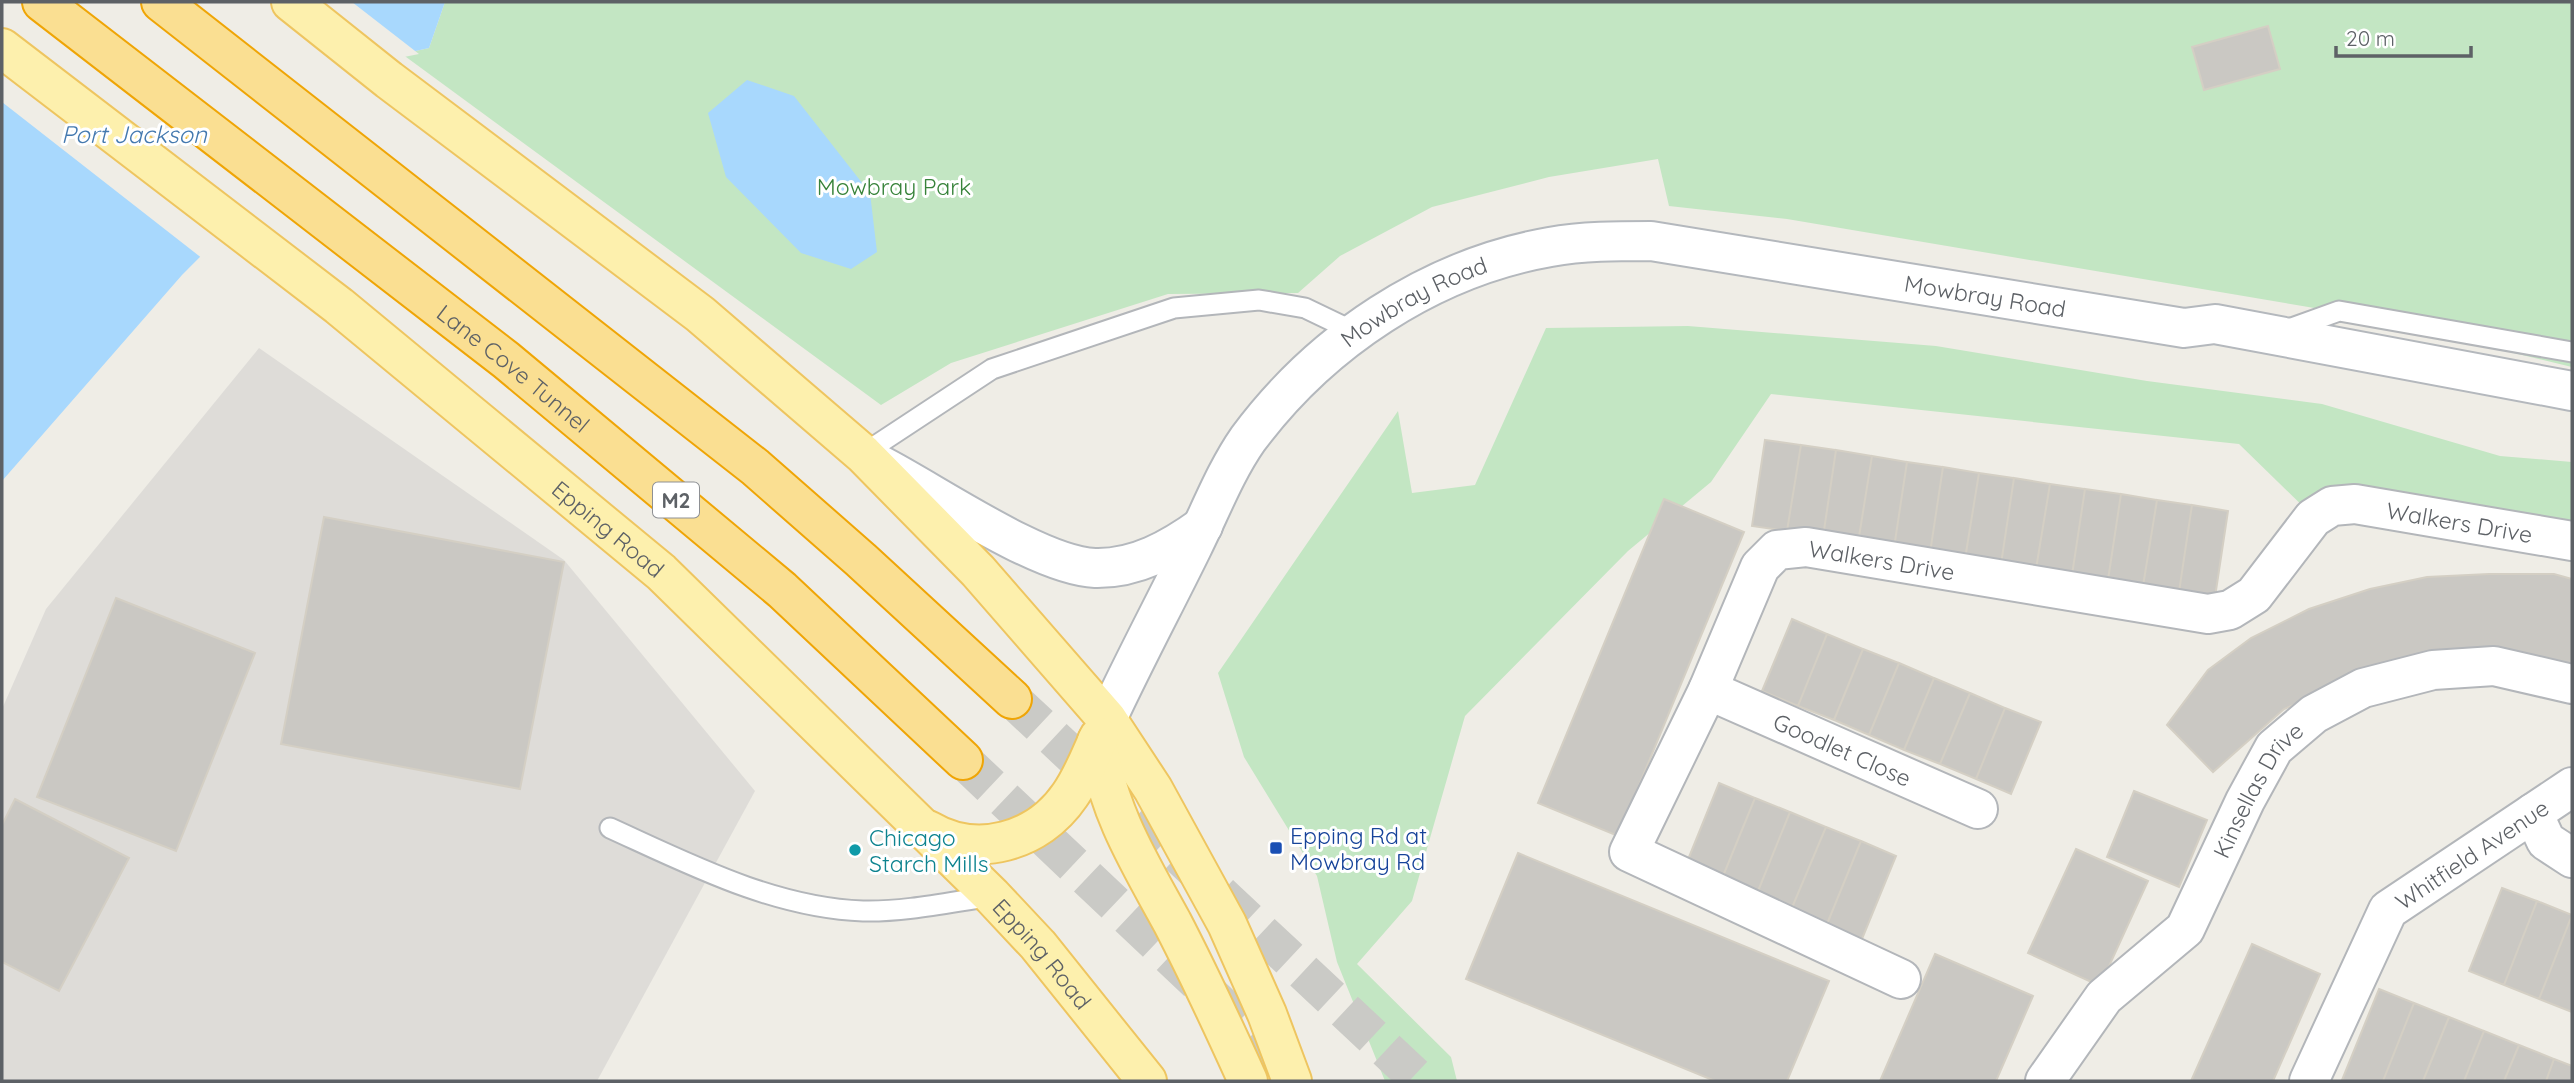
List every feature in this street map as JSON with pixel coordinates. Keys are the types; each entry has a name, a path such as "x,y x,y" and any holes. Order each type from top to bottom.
{"highway":[{"name":"Lane Cove Tunnel","path":"42,2 506,360 762,573 963,760"},
{"path":"161,2 755,467 1012,699"}],"main road":[{"path":"291,2 513,174 700,314 866,457 978,571 1102,730 1153,789 1227,925 1267,1014 1292,1081"},
{"name":"Epping Road","path":"2,48 339,306 661,572 992,896 1038,945 1147,1081"},
{"path":"1102,730 1107,792 1120,826 1201,980 1248,1081"},
{"name":"Mowbray Road","path":"920,826 938,836 967,845 999,844 1025,835 1049,819 1069,797 1102,730"}],"street":[{"name":"Mowbray Road","path":"1102,730 1248,440 1282,400 1355,331 1404,299 1500,259 1550,247 1603,241 1664,243 2184,328 2214,324 2572,391"},
{"name":"Mowbray Road","path":"2184,328 2213,344 2572,417"},
{"path":"866,457 1018,541 1059,560 1084,566 1121,566 1143,560 1177,545 1203,526"},
{"name":"Walkers Drive","path":"1901,979 1629,852 1708,690 1760,567 1777,550 1806,547 2208,614 2230,610 2254,594 2313,518 2332,506 2355,504 2572,541"},
{"name":"Kinsellas Drive","path":"2045,1081 2104,997 2185,929 2245,801 2274,748 2314,714 2363,688 2433,670 2494,666 2572,684"},
{"name":"Goodlet Close","path":"1708,690 1978,808"},
{"name":"Whitfield Avenue","path":"2309,1081 2388,910 2572,787"},
{"path":"2533,813 2546,841 2572,858"}],"lane":[{"path":"866,457 992,369 1174,309 1259,300 1305,309 1355,331"},
{"path":"2275,334 2339,311 2572,352"},
{"path":"610,828 756,890 833,909 899,910 992,896"}],"shaded area":[{"path":"259,348 564,560 755,791 597,1081 2,1081 2,709 46,609"}],"green space":[{"name":"Mowbray Park","path":"445,2 2572,2 2572,367 2350,314 1787,219 1669,206 1658,159 1549,177 1432,207 1340,256 1298,293 1168,294 951,363 881,405 402,54 429,48"},
{"path":"1688,326 1936,346 2147,381 2322,404 2500,456 2572,462 2572,522 2312,515 2239,444 1771,394 1711,482 1628,551 1465,716 1412,901 1357,964 1451,1057 1457,1081 1385,1081 1337,962 1317,876 1244,757 1218,673 1398,411 1412,493 1475,485 1546,328"}],"water":[{"name":"Port Jackson","path":"63,2 445,2 429,48 402,54 182,275 2,481 2,72"},
{"path":"747,80 794,96 870,193 877,252 851,269 801,253 726,177 708,113"}],"pier":[{"name":"Port Jackson","path":"58,2 352,2 419,54 404,57 203,259 2,102 2,67"}],"building":[{"path":"2268,26 2280,69 2204,90 2192,47"},
{"path":"1765,440 1801,445 1787,531 1752,526"},
{"path":"1801,445 1836,450 1823,537 1787,531"},
{"path":"1836,450 1872,456 1858,543 1823,537"},
{"path":"1872,456 1907,462 1894,548 1858,543"},
{"path":"1907,462 1943,467 1930,553 1894,548"},
{"path":"1943,467 1979,473 1965,559 1930,553"},
{"path":"1979,473 2014,478 2001,564 1965,559"},
{"path":"2014,478 2050,484 2036,569 2001,564"},
{"path":"2050,484 2085,489 2072,575 2036,569"},
{"path":"2085,489 2121,494 2108,580 2072,575"},
{"path":"2121,494 2157,500 2143,586 2108,580"},
{"path":"1664,499 1744,532 1618,836 1538,803"},
{"path":"2157,500 2192,505 2179,592 2143,586"},
{"path":"2192,505 2228,511 2215,597 2179,592"},
{"path":"324,517 564,562 520,789 281,744"},
{"path":"2554,574 2572,579 2572,667 2383,668 2284,709 2213,772 2167,725 2208,670 2251,638 2309,609 2370,589 2427,577"},
{"path":"116,598 255,653 176,851 37,797"},
{"path":"1792,619 1827,634 1798,706 1762,691"},
{"path":"1827,634 1863,649 1834,720 1798,706"},
{"path":"1863,649 1899,663 1869,735 1834,720"},
{"path":"1899,663 1934,678 1904,750 1869,735"},
{"path":"1934,678 1970,693 1940,764 1904,750"},
{"path":"1970,693 2005,708 1976,779 1940,764"},
{"path":"2005,708 2041,722 2011,794 1976,779"},
{"path":"1719,783 1755,798 1721,881 1685,867"},
{"path":"2134,791 2207,820 2179,887 2107,857"},
{"path":"1755,798 1790,812 1756,896 1721,881"},
{"path":"15,799 129,858 59,991 2,962 2,825"},
{"path":"1790,812 1826,827 1791,910 1756,896"},
{"path":"1826,827 1861,841 1827,924 1791,910"},
{"path":"1861,841 1896,856 1862,939 1827,924"},
{"path":"2076,849 2148,881 2100,986 2028,953"},
{"path":"1518,853 1829,981 1787,1081 1715,1081 1466,979"},
{"path":"2502,888 2537,901 2504,985 2469,971"},
{"path":"2537,901 2572,915 2539,999 2504,985"},
{"path":"2572,915 2572,1012 2539,999"},
{"path":"2252,944 2320,974 2273,1081 2191,1081"},
{"path":"1935,954 2033,996 1996,1081 1880,1081"},
{"path":"2379,989 2414,1003 2383,1081 2342,1080"},
{"path":"2414,1003 2449,1017 2423,1081 2383,1081"},
{"path":"2449,1017 2484,1031 2464,1081 2423,1081"},
{"path":"2484,1031 2519,1045 2504,1081 2464,1081"},
{"path":"2519,1045 2554,1059 2546,1081 2504,1081"},
{"path":"2554,1059 2572,1066 2572,1081 2546,1081"}],"tunnel":[{"path":"1012,699 1420,1081"},
{"path":"963,760 1292,1072"}],"place":[{"name":"Epping Rd at Mowbray Rd","path":"1276,848"},
{"name":"Chicago Starch Mills","path":"855,850"}]}
